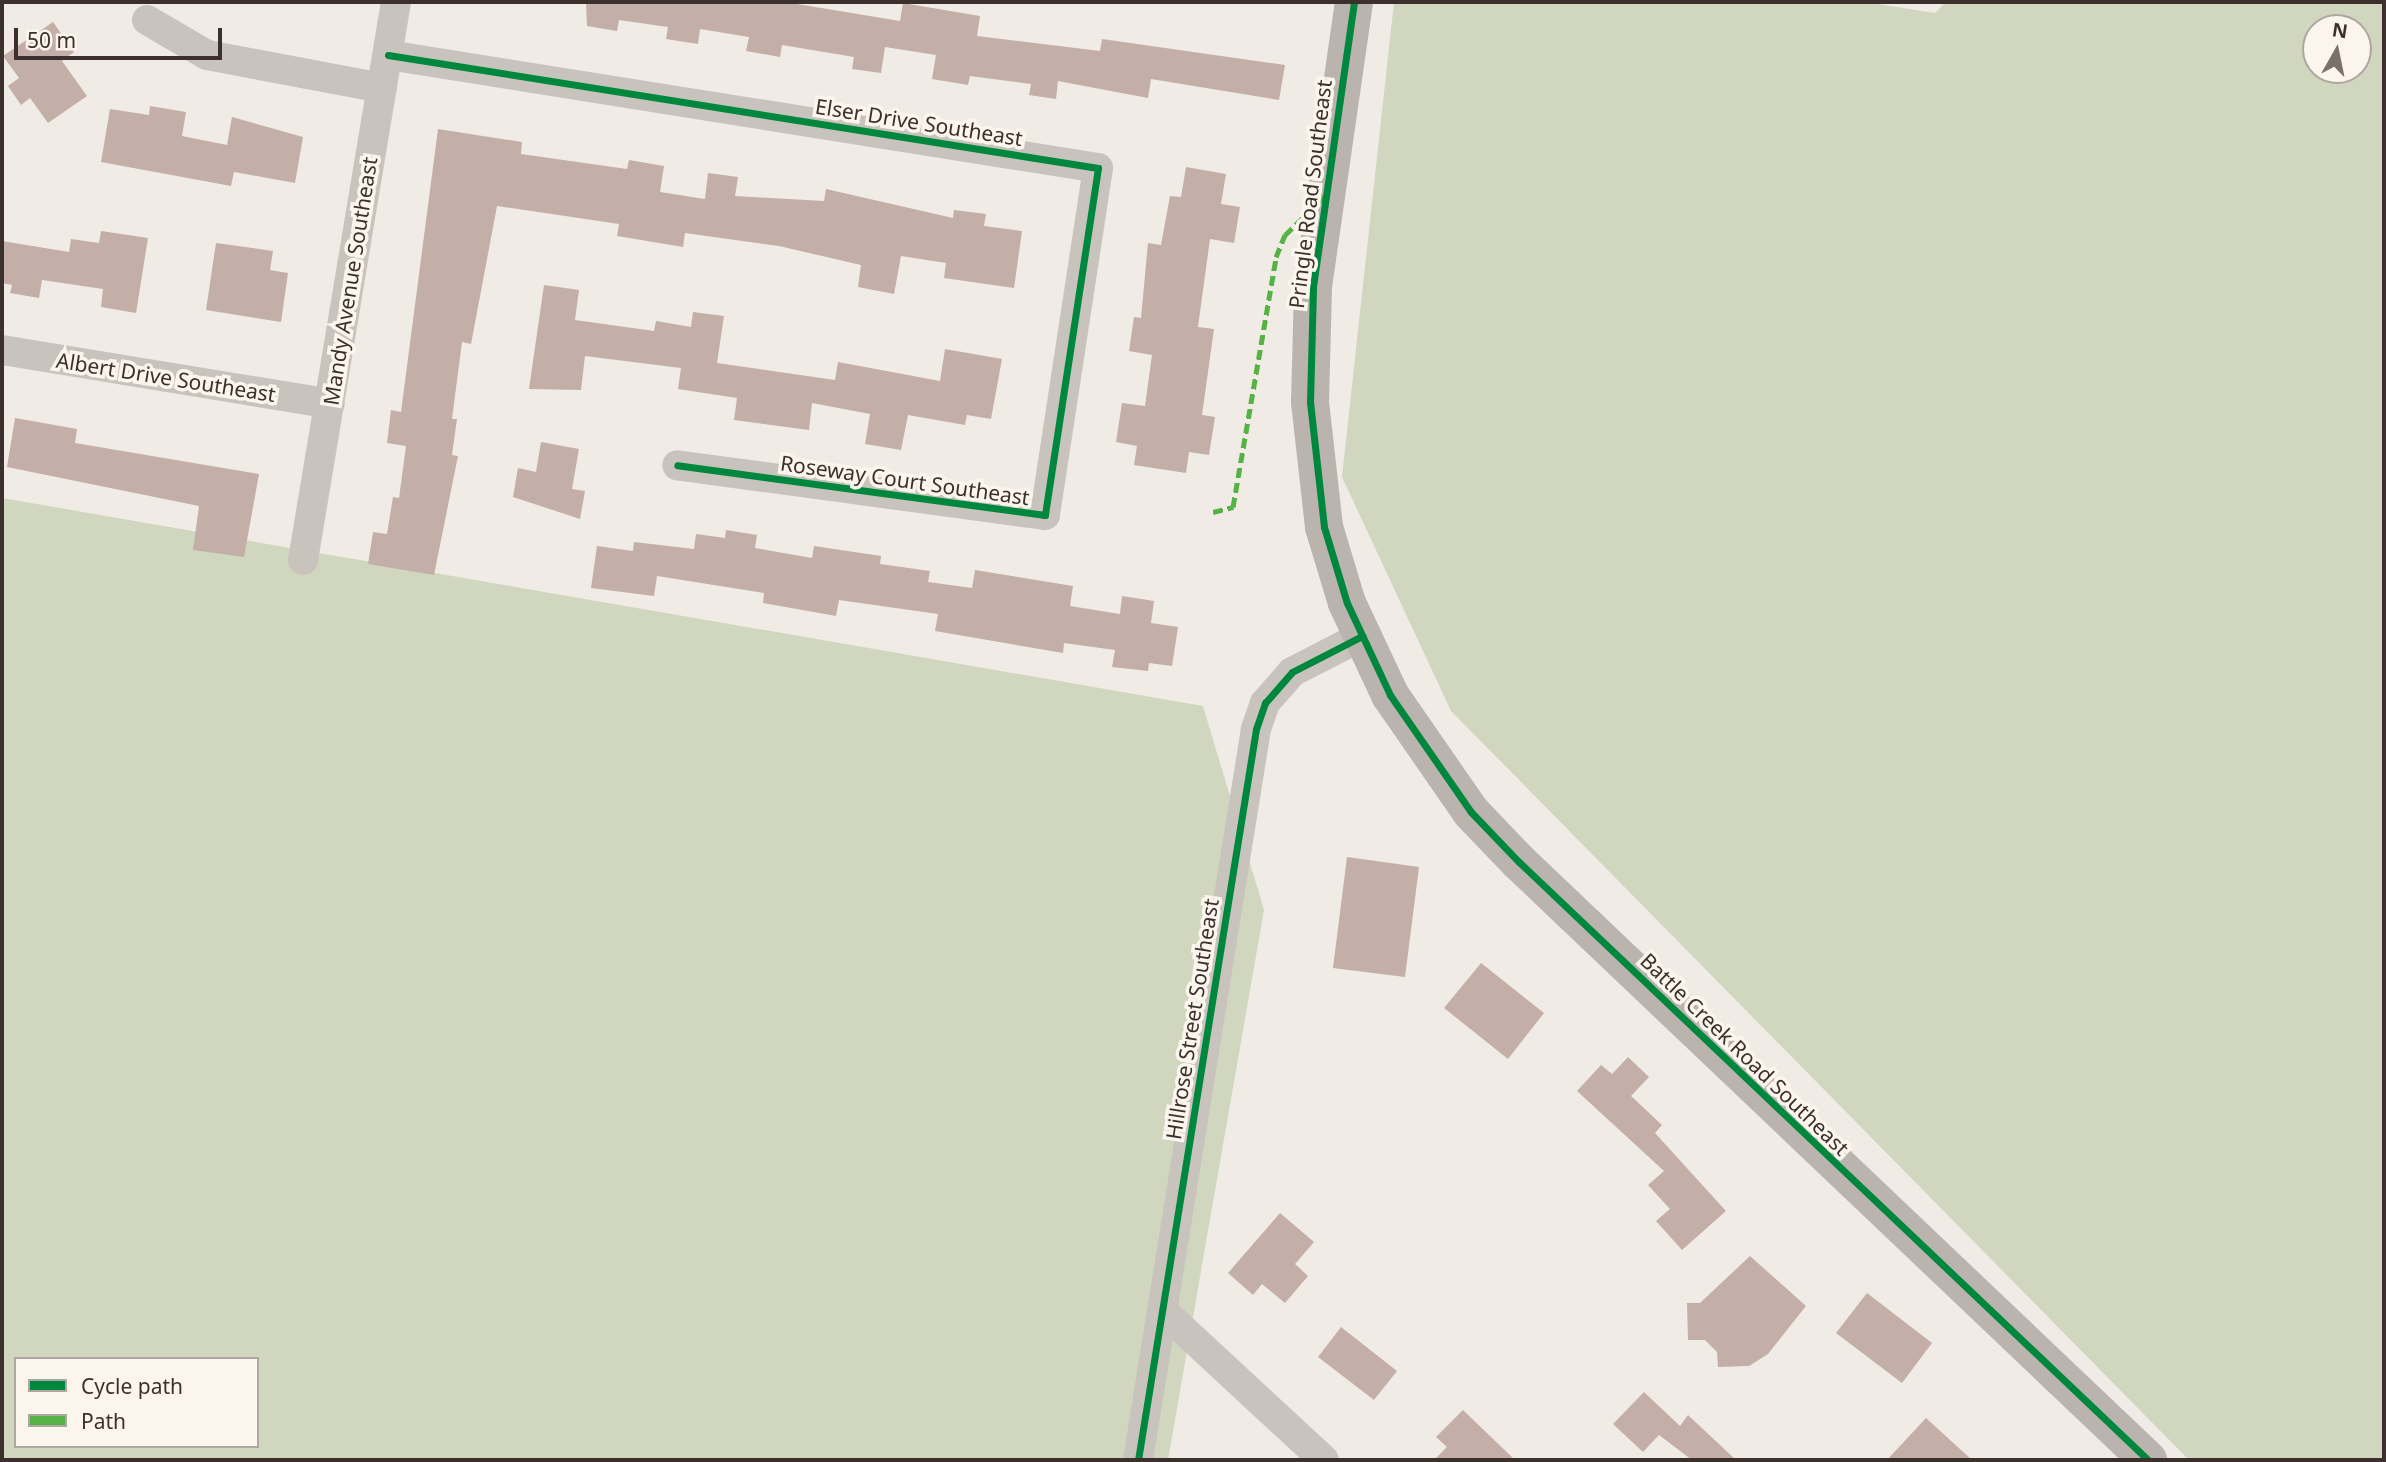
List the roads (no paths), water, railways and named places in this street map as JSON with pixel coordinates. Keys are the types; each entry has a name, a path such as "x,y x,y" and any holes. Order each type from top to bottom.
{"main road":[{"name":"Pringle Road Southeast","path":"1354,2 1308,358 1324,527 1362,636"},
{"name":"Battle Creek Road Southeast","path":"1362,636 1413,733 1471,812 2148,1460"}],"street":[{"name":"Mandy Avenue Southeast","path":"303,560 396,2"},
{"path":"147,20 207,55 382,88"},
{"name":"Elser Drive Southeast","path":"388,55 1098,168 1045,515"},
{"name":"Albert Drive Southeast","path":"2,350 330,404"},
{"name":"Roseway Court Southeast","path":"677,465 1045,515"},
{"name":"Hillrose Street Southeast","path":"1138,1460 1256,729 1265,703 1292,672 1362,636"},
{"path":"1163,1311 1324,1460"}]}
